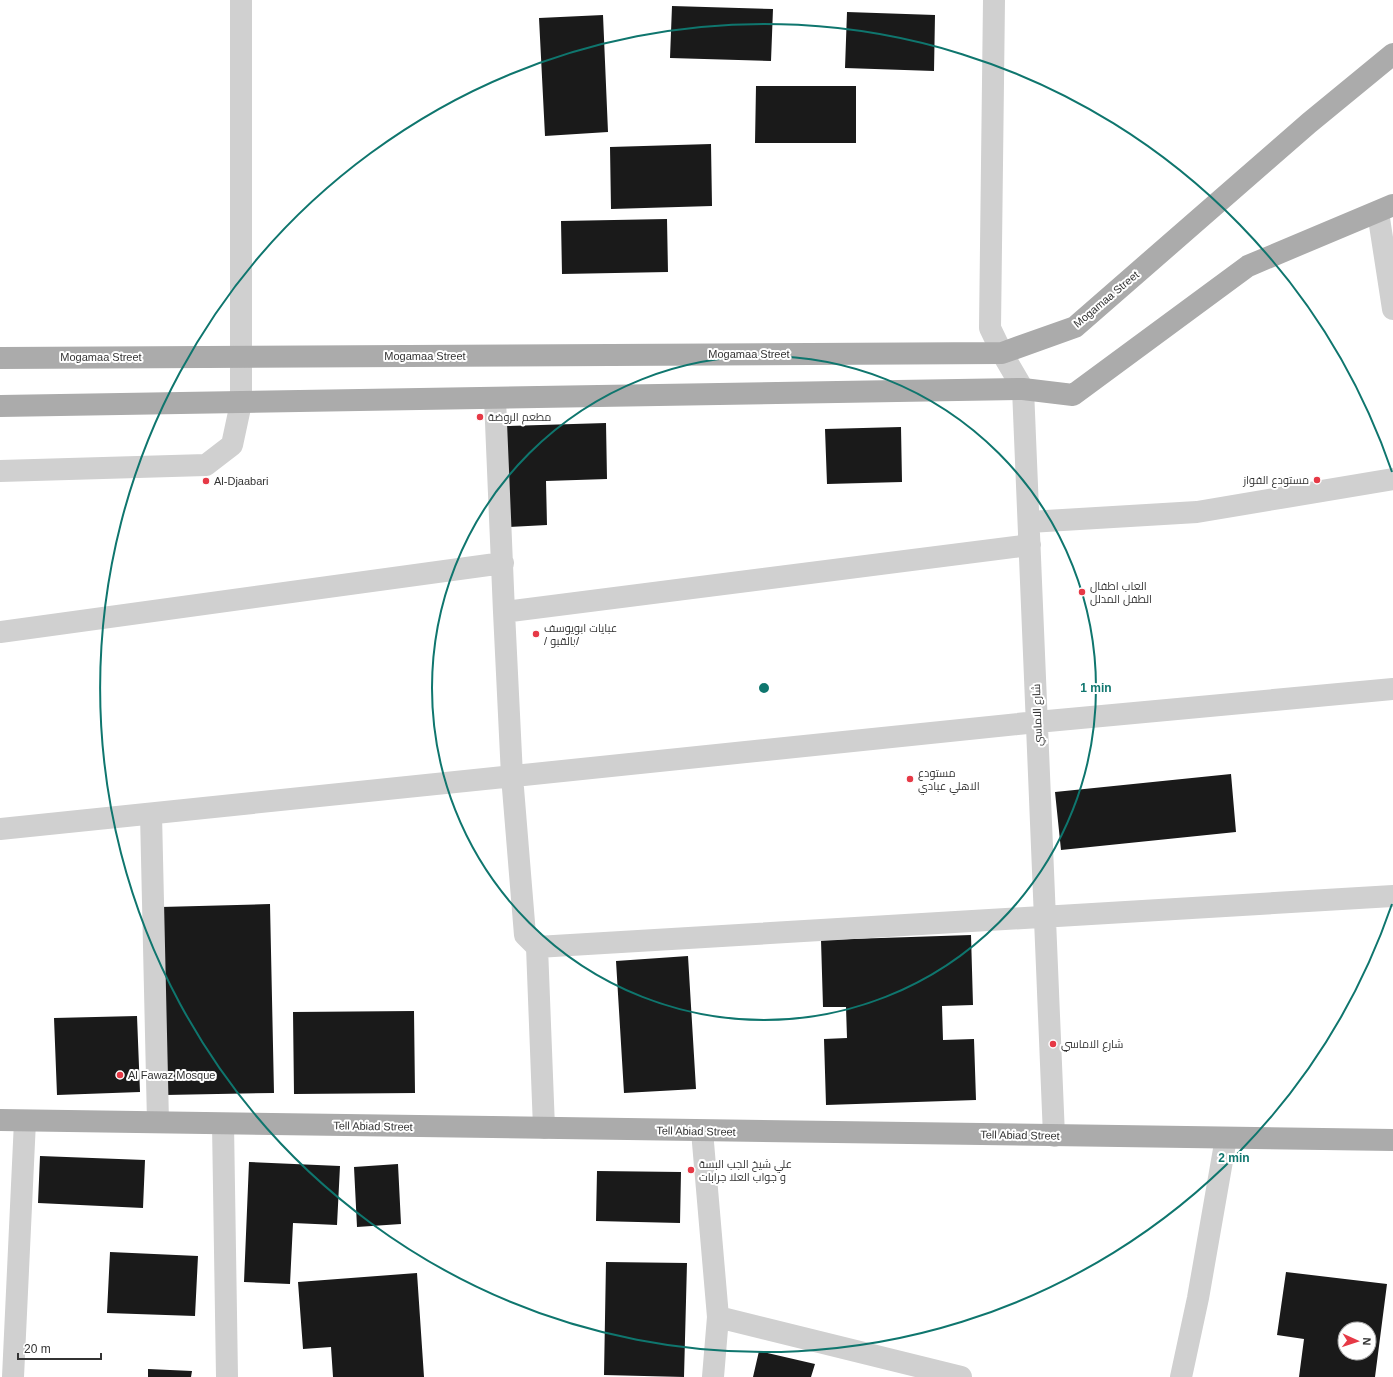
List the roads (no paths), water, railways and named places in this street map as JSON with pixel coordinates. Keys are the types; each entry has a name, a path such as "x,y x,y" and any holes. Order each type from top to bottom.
{"main road":[{"name":"Mogamaa Street","path":"0,358 1002,353 1076,327 1309,123 1393,54"},
{"path":"0,406 495,399 1023,389 1073,395 1248,266 1385,209"},
{"name":"Tell Abiad Street","path":"0,1120 1393,1140"}],"street":[{"path":"0,471 206,465 232,445 241,403 241,0"},
{"path":"994,0 990,328 1002,353 1023,389"},
{"path":"1385,209 1393,309"},
{"name":"شارع الاماسي","path":"1023,389 1054,1136"},
{"path":"495,399 512,776 525,935 537,947 544,1128"},
{"path":"1029,522 1197,512 1393,479"},
{"path":"504,612 1030,545"},
{"path":"0,632 503,564"},
{"path":"0,829 1037,722 1393,689"},
{"path":"151,814 158,1122"},
{"path":"537,947 1393,896"},
{"path":"13,1377 25,1121"},
{"path":"223,1124 227,1377"},
{"path":"702,1131 718,1317 713,1377"},
{"path":"1181,1377 1198,1298 1226,1138"},
{"path":"718,1317 961,1377"}],"place":[{"name":"مطعم الروضة","path":"480,417"},
{"name":"مستودع الفواز","path":"1317,480"},
{"name":"Al-Djaabari","path":"206,481"},
{"name":"العاب اطفال الطفل المدلل","path":"1082,592"},
{"name":"عبايات ابويوسف / بالقبو/","path":"536,634"},
{"name":"مستودع الاهلي عبادي","path":"910,779"},
{"name":"شارع الاماسي","path":"1053,1044"},
{"name":"Al Fawaz Mosque","path":"120,1075"},
{"name":"علي شيخ الجب البسة و جواب العلا جرابات","path":"691,1170"}]}
